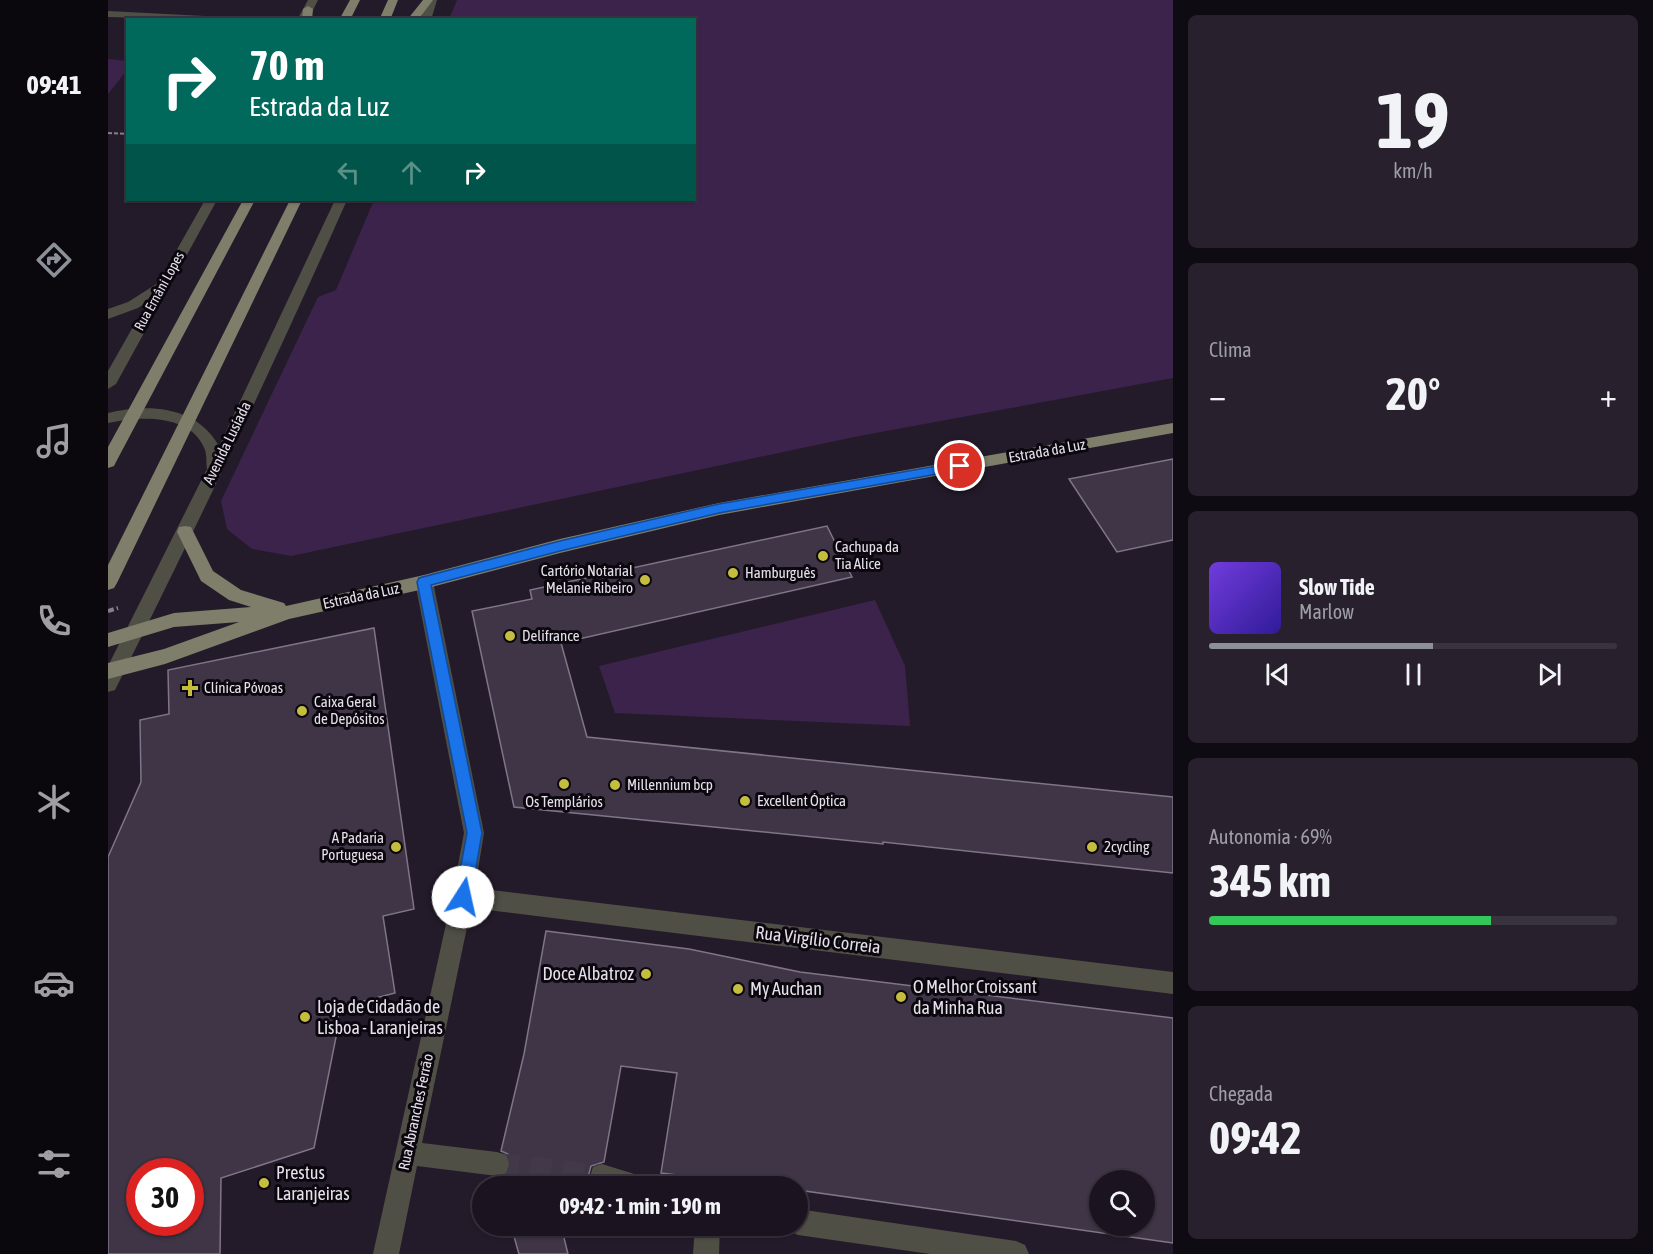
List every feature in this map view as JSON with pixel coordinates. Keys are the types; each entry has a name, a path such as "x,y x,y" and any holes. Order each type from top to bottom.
{"main road":[{"path":"345,18 355,0"},
{"path":"385,18 393,0"},
{"path":"414,18 430,0"},
{"path":"108,462 248,201"},
{"path":"108,583 296,201"},
{"name":"Estrada da Luz","path":"111,675 288,612 424,582 560,546 719,509 1173,428"},
{"path":"185,532 207,576 235,595 288,612"},
{"name":"Estrada da Luz","path":"108,640 174,620 288,612"}],"street":[{"path":"426,18 430,0"},
{"path":"108,14 185,18"},
{"name":"Rua Ernâni Lopes","path":"108,384 210,201"},
{"name":"Avenida Lusíada","path":"111,675 185,532 299,296 341,201"},
{"path":"108,314 133,305 163,284"},
{"path":"108,418 141,413 166,415 188,423 204,435 213,450 215,469"},
{"name":"Rua Abranches Ferrão","path":"386,1254 463,897 474,833 424,582"},
{"name":"Rua Virgílio Correia","path":"463,897 1173,983"},
{"path":"407,1153 498,1164"},
{"path":"808,1223 1016,1254"},
{"path":"706,1254 707,1236"}],"path":[{"path":"108,133 126,134"}],"shaded area":[{"path":"457,0 1173,0 1173,378 859,436 291,556 252,549 227,529 221,501 318,297 336,290 374,201 696,201 696,18 449,18"},
{"path":"108,59 126,61 126,71 108,94"},
{"path":"875,600 905,666 910,726 615,713 599,666"}],"building":[{"path":"1173,459 1173,540 1117,552 1069,479"},
{"path":"827,526 852,577 561,643 587,737 1173,797 1173,873 883,842 883,844 514,807 472,611 532,599 530,590"},
{"path":"374,628 414,909 383,916 395,993 337,1008 339,1022 314,1148 221,1178 220,1254 108,1254 108,857 141,782 140,720 169,714 168,670"},
{"path":"546,931 689,949 800,972 1173,1018 1173,1243 1123,1236 1155,1236 1155,1170 1089,1170 1089,1231 808,1191 808,1176 686,1176 661,1173 677,1073 621,1066 604,1162 591,1166 588,1176 503,1176 507,1175 511,1165 508,1154 501,1151 524,1054"},
{"path":"514,1236 564,1236 568,1254 519,1254"}],"tunnel":[{"path":"497,1164 602,1176"}],"place":[{"name":"Cachupa da Tia Alice","path":"823,556"},
{"name":"Hamburguês","path":"733,573"},
{"name":"Cartório Notarial Melanie Ribeiro","path":"645,580"},
{"name":"Delifrance","path":"510,636"},
{"name":"Clínica Póvoas","path":"190,688"},
{"name":"Caixa Geral de Depósitos","path":"302,711"},
{"name":"Os Templários","path":"564,784"},
{"name":"Millennium bcp","path":"615,785"},
{"name":"Excellent Óptica","path":"745,801"},
{"name":"A Padaria Portuguesa","path":"396,847"},
{"name":"2cycling","path":"1092,847"},
{"name":"Doce Albatroz","path":"646,974"},
{"name":"My Auchan","path":"738,989"},
{"name":"O Melhor Croissant da Minha Rua","path":"901,997"},
{"name":"Loja de Cidadão de Lisboa - Laranjeiras","path":"305,1017"},
{"name":"Prestus Laranjeiras","path":"264,1183"}],"route":[{"path":"463,897 474,833 424,582 560,546 719,509 960,466"}]}
